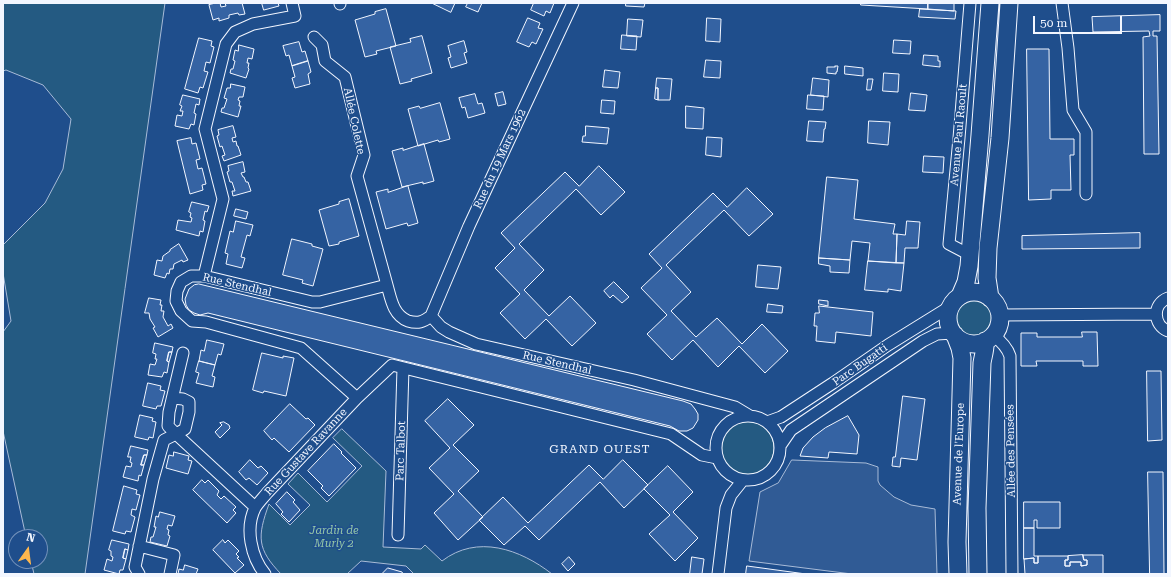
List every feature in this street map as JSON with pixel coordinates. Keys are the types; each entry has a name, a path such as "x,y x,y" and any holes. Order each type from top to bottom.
{"main road":[{"path":"955,301 972,292 979,292 990,298 997,306 1000,315 999,324 989,338 972,343 960,340 954,334 949,322 949,311 966,282 970,255 990,3"},
{"path":"990,298 987,278 988,248 1000,138 1009,3"},
{"name":"Avenue de l'Europe","path":"954,334 960,348 962,358 956,542 958,574"},
{"name":"Avenue de l'Europe","path":"978,574 977,500 982,363 989,338"},
{"path":"956,542 963,549 966,555 968,574"}],"street":[{"path":"204,276 222,199 205,130 226,44 235,32 253,24 295,16 292,3"},
{"name":"Rue du 19 Mars 1962","path":"431,316 469,226 573,3"},
{"name":"Avenue Paul Raoult","path":"970,3 949,244 970,255"},
{"path":"1062,3 1068,48 1073,110 1086,132 1086,194"},
{"name":"Allée Colette","path":"314,37 322,45 326,61 345,77 364,155 357,176 387,285"},
{"name":"Rue Stendhal","path":"357,398 301,348 206,322 192,321 181,311 176,301 176,291 181,282 191,276 204,276 312,302 320,302 387,285"},
{"path":"387,285 394,308 397,314 402,318 417,323 424,322 431,316"},
{"path":"1168,298 1160,304 1156,314 1160,325 1168,331"},
{"name":"Parc Bugatti","path":"767,422 780,417 833,383 955,301"},
{"path":"1000,315 1156,314"},
{"name":"Rue Stendhal","path":"431,316 441,327 449,332 476,344 634,380 735,407 750,416"},
{"name":"Parc Bugatti","path":"780,446 791,430 909,350 935,335 954,334"},
{"name":"Allée des Pensées","path":"989,338 1000,340 1009,352 1010,356 1012,574"},
{"path":"183,353 169,412 168,426 255,507 252,516 250,539 256,560 265,574"},
{"path":"357,398 392,365 671,434 702,455 717,458"},
{"name":"Parc Talbot","path":"398,535 403,368"},
{"path":"139,574 135,566 153,479 164,440 185,429 190,412 188,402 183,399 173,398"},
{"name":"Rue Gustave Ravanne","path":"255,507 357,398"},
{"path":"750,416 767,422 776,433 780,446 779,457 774,467 767,474 757,479 744,480 727,473 717,458 716,448 722,428 730,421 740,417 750,416"},
{"path":"718,574 726,508 731,495 744,480"},
{"path":"139,546 174,555 170,574"}],"green space":[{"path":"3,3 165,3 85,574 34,574 33,569 48,569 48,529 24,529 3,431 3,332 11,321 3,273 3,245 45,203 63,169 71,119 43,85 6,70 3,71"},
{"path":"977,300 987,305 991,311 991,325 987,331 981,335 971,336 961,331 957,325 956,315 961,305 967,301"},
{"path":"747,421 757,423 766,429 772,438 774,448 772,458 766,467 757,473 747,475 737,473 728,467 722,458 720,448 722,438 728,429 737,423"},
{"name":"Jardin de Murly 2","path":"342,429 386,471 383,547 421,549 425,545 442,561 455,553 469,548 498,548 526,558 540,565 552,574 414,574 406,566 361,561 347,574 281,574 263,550 261,534 262,525 269,504 290,525 310,505 288,484 298,473 327,502 362,466 333,438"}],"shaded area":[{"path":"792,460 866,463 878,467 878,481 880,485 894,497 911,505 935,509 937,574 852,574 749,561 760,492 778,483"}],"building":[{"path":"220,3 221,7 226,6 225,3 242,3 245,14 239,15 238,13 229,15 229,18 219,21 219,18 213,20 209,5"},
{"path":"262,3 278,3 279,6 264,10"},
{"path":"432,3 455,3 451,12"},
{"path":"468,3 482,3 478,12 466,7"},
{"path":"534,3 554,3 550,13 546,11 544,16 531,10"},
{"path":"626,3 645,3 644,7 626,6"},
{"path":"861,3 928,3 928,9 861,5"},
{"path":"928,3 954,3 954,11 928,9"},
{"path":"386,9 396,46 376,51 377,54 365,57 355,20"},
{"path":"920,9 956,11 955,19 919,17"},
{"path":"1160,15 1160,31 1153,31 1153,36 1157,36 1159,154 1144,154 1143,37 1150,36 1149,31 1093,32 1092,17"},
{"path":"528,18 540,23 538,28 543,29 536,44 532,42 529,47 517,42"},
{"path":"707,18 721,19 720,42 706,41"},
{"path":"628,19 643,20 641,37 627,36"},
{"path":"622,35 637,36 636,50 621,49"},
{"path":"422,36 432,73 400,84 390,47 411,42 410,39"},
{"path":"199,38 212,41 211,46 214,47 210,63 206,62 204,71 208,72 203,88 200,87 198,93 185,89"},
{"path":"894,40 911,41 910,54 893,53"},
{"path":"464,41 467,52 464,53 467,63 451,68 448,58 451,57 448,46"},
{"path":"299,42 302,52 305,51 308,61 292,66 289,55 286,56 283,46"},
{"path":"239,45 254,49 252,59 248,58 247,63 249,63 249,69 246,78 230,73 231,69 233,69 235,61 233,60 235,50 238,51"},
{"path":"1027,49 1049,49 1050,139 1074,139 1074,155 1070,155 1071,190 1051,190 1051,199 1029,200"},
{"path":"924,55 938,56 940,67 923,65"},
{"path":"706,60 721,61 720,78 704,77"},
{"path":"308,61 311,72 308,74 310,84 295,88 292,78 295,77 292,66"},
{"path":"838,66 836,74 827,73 827,67"},
{"path":"845,66 863,68 863,76 845,74"},
{"path":"605,70 620,72 618,88 603,87"},
{"path":"884,73 899,74 898,92 883,91"},
{"path":"657,78 672,79 670,100 658,100 658,88 656,88"},
{"path":"813,78 829,80 828,97 811,95"},
{"path":"868,79 873,79 871,90 867,90"},
{"path":"231,84 245,87 243,97 239,97 238,100 240,101 239,106 241,106 238,117 221,112 227,99 224,98 227,88 230,88"},
{"path":"656,88 658,88 658,100 655,99"},
{"path":"503,92 506,104 498,106 495,94"},
{"path":"911,93 927,95 925,111 909,110"},
{"path":"475,94 478,104 482,103 485,113 468,118 465,107 462,108 459,98"},
{"path":"183,95 200,99 199,105 196,104 194,125 191,124 189,129 175,126 177,115 182,116 183,111 180,111 182,106 180,105"},
{"path":"808,95 824,96 823,110 807,109"},
{"path":"602,100 615,101 614,114 601,113"},
{"path":"440,103 450,139 439,142 438,140 418,146 408,109 419,106 420,108"},
{"path":"686,106 704,108 703,129 686,128"},
{"path":"809,121 826,122 823,142 807,141"},
{"path":"869,121 890,122 888,145 868,143"},
{"path":"233,126 236,137 232,138 233,142 236,141 241,155 224,161 222,156 225,155 222,146 220,147 217,136 219,135 218,130"},
{"path":"586,126 609,128 607,144 582,142 583,136 585,136"},
{"path":"707,137 722,138 721,157 706,155"},
{"path":"191,138 192,144 196,143 200,159 196,160 198,169 202,168 206,184 202,185 203,190 190,194 177,141"},
{"path":"424,144 434,181 402,187 392,151 403,148 403,150"},
{"path":"924,156 944,157 943,173 923,172"},
{"path":"243,162 245,172 241,173 246,182 248,182 251,191 233,196 232,191 235,191 227,172 229,171 228,166"},
{"path":"599,166 625,192 601,215 576,189 519,244 544,270 524,290 549,316 570,296 596,323 572,346 546,319 525,339 500,313 520,294 495,268 515,248 501,233 565,172 579,186"},
{"path":"827,177 858,180 854,219 895,224 893,234 897,234 896,263 868,261 870,243 852,241 850,260 819,258"},
{"path":"408,186 418,223 408,226 407,223 386,229 376,192 388,189 388,192"},
{"path":"747,188 773,214 749,236 724,210 666,265 691,292 671,311 696,337 717,318 742,344 762,324 788,351 765,373 739,346 718,367 693,340 672,360 647,334 667,315 641,288 662,268 649,254 713,193 727,207"},
{"path":"349,199 359,236 339,242 339,244 329,246 319,210 339,204 339,202"},
{"path":"192,202 209,206 207,212 205,211 203,232 200,231 199,236 176,230 178,220 191,222 191,213 189,212"},
{"path":"236,209 248,212 246,219 234,216"},
{"path":"236,221 253,225 250,236 247,235 241,257 245,258 242,268 226,264 228,254 225,253 230,231 233,232"},
{"path":"907,221 920,222 918,248 905,248 904,263 896,263 897,234 905,235"},
{"path":"1140,233 1140,248 1022,249 1022,236"},
{"path":"292,239 312,244 312,246 323,249 313,286 302,283 303,280 283,275"},
{"path":"179,244 188,260 183,262 182,260 174,264 173,269 170,269 169,274 167,273 165,278 154,275 157,260 162,261 163,256"},
{"path":"819,258 850,260 849,273 830,272 830,266 819,264"},
{"path":"868,261 904,263 901,291 888,289 888,292 865,290"},
{"path":"758,265 781,267 778,289 756,287"},
{"path":"614,282 629,297 622,303 613,295 610,298 604,291"},
{"path":"199,284 683,401 691,404 695,409 698,414 698,420 693,428 687,431 679,431 670,426 208,313 200,315 189,310 185,299 189,289 194,285"},
{"path":"149,298 161,300 161,311 164,311 163,317 168,326 171,324 173,328 158,337 153,328 155,327 150,319 149,313 145,313"},
{"path":"819,300 828,301 828,306 819,304"},
{"path":"768,304 783,306 782,313 767,312"},
{"path":"819,306 873,312 871,336 836,332 835,343 816,341 817,326 814,326 815,313 819,313"},
{"path":"1082,332 1097,332 1098,366 1083,366 1083,361 1036,361 1037,366 1021,366 1021,333 1037,333 1037,337 1082,337"},
{"path":"207,340 224,344 221,355 218,354 215,365 199,361 201,350 204,351"},
{"path":"155,343 173,347 172,352 169,352 167,373 164,372 162,377 148,375 150,364 155,365 157,359 155,359 156,354 153,353"},
{"path":"169,352 172,352 169,362 167,361"},
{"path":"262,353 283,358 283,356 294,358 286,396 253,390"},
{"path":"199,361 215,365 212,376 215,377 213,387 196,383 199,373 196,372"},
{"path":"1147,371 1161,371 1162,440 1148,441"},
{"path":"148,383 161,386 160,390 165,391 161,406 157,406 156,409 143,406"},
{"path":"903,396 925,399 917,460 901,458 900,467 892,466 893,457 895,457"},
{"path":"448,399 474,425 453,445 479,471 458,491 483,517 458,540 434,513 454,494 429,468 450,448 425,421"},
{"path":"290,404 315,425 289,452 274,438 272,440 264,431"},
{"path":"140,415 153,418 152,421 156,422 153,438 149,437 148,440 135,437"},
{"path":"848,416 859,435 857,454 829,452 828,458 800,456 803,448 813,437 825,428"},
{"path":"224,422 229,425 230,428 220,438 215,432 222,425 220,423"},
{"path":"334,444 356,468 329,496 321,488 323,486 308,471"},
{"path":"131,446 148,450 147,455 144,455 141,465 144,465 138,481 123,477 126,466 131,467 131,457 128,457"},
{"path":"174,452 189,456 188,460 192,461 188,474 166,468 169,455 173,456"},
{"path":"144,455 147,455 144,465 141,465"},
{"path":"250,460 258,468 261,466 268,473 257,485 249,478 246,480 239,472"},
{"path":"623,460 648,485 624,508 600,482 539,540 525,526 504,545 479,520 503,497 528,523 589,465 603,479"},
{"path":"668,466 693,492 673,512 698,538 675,561 649,534 670,515 644,489"},
{"path":"1148,472 1163,472 1164,574 1150,574"},
{"path":"202,480 205,483 208,480 219,491 217,495 221,499 224,496 236,507 233,510 236,513 227,523 193,490"},
{"path":"124,486 137,490 136,494 140,495 136,510 132,509 131,515 135,517 131,532 126,531 125,534 113,531"},
{"path":"287,492 295,500 293,502 300,510 289,522 281,514 283,512 276,504"},
{"path":"1024,502 1060,502 1060,528 1037,528 1037,520 1034,520 1034,528 1024,528"},
{"path":"160,512 175,516 172,526 168,525 168,535 170,536 167,546 150,542 156,527 154,527 156,516 158,517"},
{"path":"1024,528 1034,528 1034,556 1038,556 1038,563 1034,563 1034,558 1024,559"},
{"path":"112,540 129,544 128,550 125,549 123,558 126,559 123,570 120,570 119,574 104,570 107,559 112,561 113,557 111,556 111,551 109,550"},
{"path":"223,540 225,543 228,540 239,551 236,554 239,557 237,558 244,565 235,573 213,550"},
{"path":"125,549 128,550 126,559 123,558"},
{"path":"1083,555 1084,560 1087,560 1087,565 1081,566 1081,562 1070,562 1070,566 1065,566 1065,560 1068,560 1068,556"},
{"path":"1083,555 1103,555 1103,574 1025,574 1024,559 1034,558 1034,563 1038,563 1038,556 1068,556 1068,560 1065,560 1065,566 1070,566 1070,562 1081,562 1081,566 1087,565 1087,560 1084,560"},
{"path":"569,557 575,564 568,571 562,564"},
{"path":"692,557 704,559 702,574 690,574"},
{"path":"185,565 198,569 196,574 178,574 179,569 183,570"},
{"path":"747,566 806,574 746,574"},
{"path":"388,568 402,572 403,574 382,574"}],"district":[{"name":"GRAND OUEST","path":"600,449"}]}
